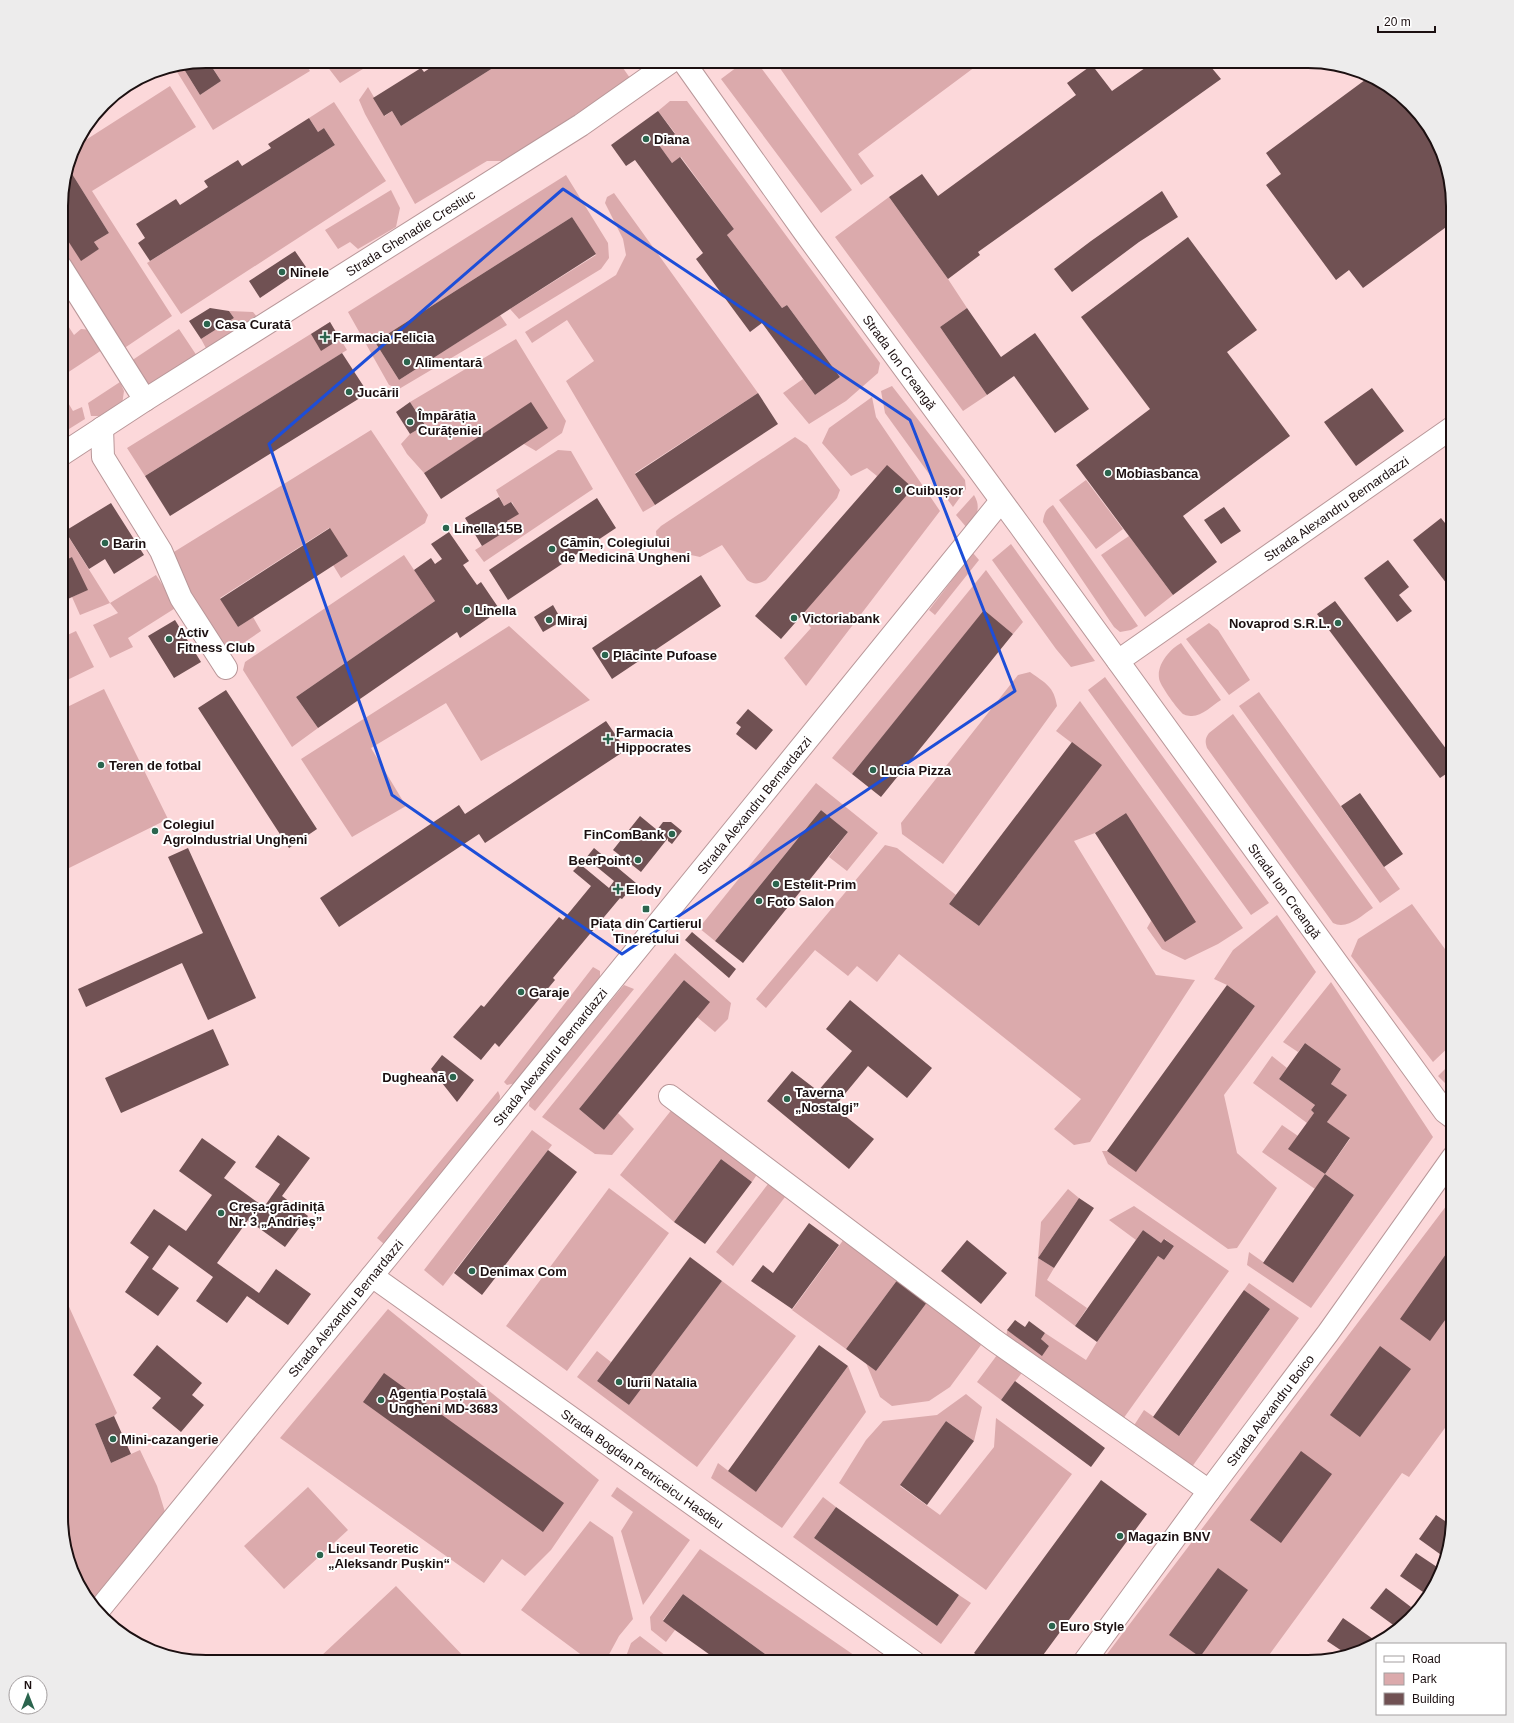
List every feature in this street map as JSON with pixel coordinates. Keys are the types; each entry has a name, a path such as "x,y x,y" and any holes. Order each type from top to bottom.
{"street":[{"name":"Strada Ghenadie Crestiuc","path":"68,450 418,227 518,166 581,125 662,68"},
{"name":"Strada Ion Creangă","path":"688,68 805,233 1446,1112"},
{"path":"68,278 145,400"},
{"path":"102,428 103,457 161,551 181,598 226,668"},
{"name":"Strada Alexandru Bernardazzi","path":"1118,661 1446,432"},
{"name":"Strada Alexandru Bernardazzi","path":"101,1607 1001,501"},
{"path":"670,1096 994,1340 1209,1491"},
{"name":"Strada Alexandru Boico","path":"1089,1655 1209,1491 1328,1333 1446,1167"},
{"name":"Strada Bogdan Petriceicu Hasdeu","path":"372,1276 904,1655"}],"highlighted area":[{"path":"563,189 910,420 1015,691 622,954 392,795 269,444"}],"green space":[{"path":"213,68 308,68 310,71 213,130 177,71 184,70 200,95 221,81"},
{"path":"328,68 365,68 340,83"},
{"path":"493,68 623,68 630,78 506,161 487,161 415,204 365,114 359,100 368,87 385,116 392,111 401,126"},
{"path":"736,68 761,68 852,190 821,213 721,79"},
{"path":"780,68 974,68 858,154 874,176 861,185"},
{"path":"170,86 196,127 92,191 172,316 123,349 68,258 68,240 81,260 99,249 94,242 109,233 72,174 78,153 84,141"},
{"path":"670,101 687,101 880,363 878,373 846,401 809,424 783,393 803,379 815,395 840,377 787,305 782,308 727,235 734,229 681,157 672,163 659,145 675,133 658,111"},
{"path":"334,102 386,181 181,314 147,263 335,145 324,128 318,132 309,118"},
{"path":"566,175 608,243 609,258 601,269 519,319 510,309 596,255 572,217 375,342 399,380 500,315 507,325 399,389 389,385 348,312"},
{"path":"391,190 400,208 396,227 358,249 350,242 338,249 325,230"},
{"path":"614,193 758,393 635,473 655,505 643,512 566,381 594,361 567,320 532,343 525,332 616,275 626,255 623,239 605,203 607,197"},
{"path":"889,197 967,308 940,327 987,395 963,411 835,237"},
{"path":"229,311 253,312 258,318 207,350 201,339 234,318"},
{"path":"330,322 347,350 145,476 127,448"},
{"path":"68,326 74,335 81,329 92,330 105,348 68,372"},
{"path":"179,329 197,356 154,385 146,383 131,361"},
{"path":"516,339 566,421 562,433 536,451 524,444 531,403 424,473 407,454 401,444 410,434 425,425 410,402"},
{"path":"120,382 124,391 122,405 106,416 91,416 88,403"},
{"path":"892,386 965,480 966,489 953,507 885,413 881,391"},
{"path":"872,397 876,417 940,511 806,686 784,658 811,628 800,616 877,476 867,468 851,476 822,443 829,428"},
{"path":"68,403 73,411 82,407 85,419 68,430"},
{"path":"371,430 428,515 425,523 341,578 333,565 348,556 329,528 220,598 238,627 253,617 261,631 227,654 193,603 169,555"},
{"path":"795,437 807,445 840,490 837,498 766,580 752,583 747,580 722,545 700,557 679,553 672,550 661,543 657,538 656,531 661,526"},
{"path":"558,450 571,451 593,489 484,562 475,550 511,528 507,521 518,514 512,502 504,506 496,490"},
{"path":"1086,480 1123,529 1096,549 1059,500"},
{"path":"974,495 978,504 978,509 975,517 967,528 956,515"},
{"path":"1053,505 1138,626 1131,630 1120,632 1114,627 1043,522 1046,512"},
{"path":"68,536 110,603 80,615 72,597 87,590 72,557 68,559"},
{"path":"1129,536 1173,595 1145,617 1101,555"},
{"path":"1011,544 1095,661 1071,667 1056,649 992,560"},
{"path":"973,553 979,560 935,615 929,610"},
{"path":"404,555 435,601 296,697 318,728 292,747 243,670 245,662"},
{"path":"986,570 1023,622 1013,634 984,611 852,774 832,758"},
{"path":"156,575 177,607 128,638 133,647 110,658 93,625 118,613 110,603"},
{"path":"1209,623 1218,630 1250,680 1229,695 1186,639"},
{"path":"509,626 590,700 481,761 446,703 371,748 406,806 352,837 301,759"},
{"path":"76,631 94,667 68,680 68,635"},
{"path":"1181,643 1221,700 1196,716 1187,716 1182,713 1172,701 1159,678 1162,662 1173,649"},
{"path":"1030,672 1051,689 1056,699 1057,706 943,864 902,834 901,823 1018,675"},
{"path":"1105,677 1269,903 1251,915 1088,690"},
{"name":"Teren de fotbal","path":"104,689 168,819 68,869 68,707"},
{"path":"1259,692 1400,889 1380,903 1239,706"},
{"path":"1080,701 1243,928 1218,944 1185,960 1162,949 1147,928 1151,921 1126,813 1095,833 1074,841 1156,975 1195,980 1090,1142 1074,1145 1054,1129 1081,1099 899,954 877,982 857,966 848,976 815,950 766,1008 756,999 885,845 897,848 956,895 949,904 979,926 1101,765 1056,731"},
{"path":"1233,714 1373,908 1359,918 1343,925 1333,923 1207,748 1206,740 1209,733"},
{"path":"816,783 878,833 847,871 829,857 848,832 821,810 715,941 699,928"},
{"path":"1412,904 1446,950 1446,1050 1433,1062 1351,956 1358,939"},
{"path":"1277,915 1316,972 1224,1095 1237,1153 1277,1188 1237,1248 1228,1249 1108,1164 1102,1151 1107,1151 1136,1171 1255,1006 1227,985 1214,979 1233,950"},
{"path":"675,953 731,1003 728,1019 715,1032 697,1017 709,1001 684,980 579,1109 604,1130 618,1113 634,1129 612,1155 595,1154 542,1117"},
{"path":"593,967 600,971 600,980 516,1083 507,1085 504,1082"},
{"path":"1331,982 1433,1137 1311,1308 1247,1265 1249,1252 1293,1283 1354,1195 1325,1174 1350,1139 1327,1122 1346,1095 1331,1084 1341,1069 1305,1043 1298,1052 1283,1042"},
{"path":"624,985 634,989 535,1111 529,1106 530,1098"},
{"path":"1272,1056 1287,1068 1279,1079 1315,1105 1311,1110 1314,1113 1307,1123 1253,1083"},
{"path":"1446,1068 1446,1084 1438,1076"},
{"path":"498,1091 500,1096 499,1104 384,1244 377,1238"},
{"path":"673,1108 760,1170 752,1182 721,1159 674,1222 620,1175"},
{"path":"1282,1125 1298,1136 1289,1149 1325,1174 1315,1189 1262,1152"},
{"path":"532,1130 552,1145 443,1286 424,1270"},
{"path":"768,1184 785,1197 733,1266 716,1252"},
{"path":"609,1188 669,1233 567,1371 506,1326"},
{"path":"1068,1189 1079,1198 1038,1258 1041,1222"},
{"path":"1134,1206 1229,1271 1123,1419 1006,1342 1007,1330 1042,1355 1049,1346 1041,1339 1045,1333 1086,1360 1097,1342 1158,1256 1164,1260 1174,1246 1165,1239 1161,1243 1143,1230 1136,1240 1109,1220"},
{"path":"1446,1206 1446,1427 1409,1477 1402,1473 1269,1655 1106,1655"},
{"path":"844,1239 898,1279 846,1349 792,1310"},
{"path":"1038,1258 1054,1268 1047,1280 1087,1308 1075,1326 1035,1296"},
{"path":"722,1281 796,1336 697,1467 577,1377 597,1351 611,1362 597,1381 629,1405"},
{"path":"1249,1283 1299,1318 1189,1471 1131,1430 1144,1410 1180,1435 1270,1309 1244,1290"},
{"path":"928,1301 974,1334 981,1345 950,1387 929,1401 892,1406 880,1397 866,1363 876,1371"},
{"path":"68,1304 117,1413 114,1416 95,1424 111,1463 140,1450 157,1486 165,1512 94,1599 86,1586 75,1561 69,1535"},
{"path":"388,1309 599,1480 551,1550 525,1576 502,1559 484,1583 280,1438"},
{"path":"1000,1351 1024,1370 1001,1400 977,1382"},
{"path":"848,1366 866,1412 782,1528 711,1478 718,1463 756,1492"},
{"path":"966,1394 982,1407 974,1441 946,1421 900,1486 940,1515 994,1447 996,1418 1072,1474 986,1590 839,1483 866,1440 883,1421 937,1415"},
{"path":"308,1487 348,1530 284,1589 244,1546"},
{"path":"617,1487 690,1540 643,1605 621,1531 633,1512 611,1496"},
{"path":"823,1497 836,1507 814,1538 937,1626 959,1595 971,1603 941,1644 793,1537"},
{"path":"590,1521 613,1537 633,1619 619,1636 609,1655 582,1655 521,1610"},
{"path":"700,1549 854,1655 766,1655 683,1594 663,1620 675,1630 666,1642 651,1630 650,1617"},
{"path":"396,1586 462,1655 322,1655"},
{"path":"640,1636 665,1655 627,1655 631,1643"}],"building":[{"path":"213,68 221,81 200,95 184,70"},
{"path":"421,68 424,72 430,68 493,68 401,126 392,111 384,116 373,98"},
{"path":"1088,68 1094,68 1112,91 1145,68 1212,68 1221,79 978,252 980,255 948,279 889,197 922,174 938,196 1076,95 1067,83"},
{"path":"1365,80 1369,82 1385,91 1406,108 1423,129 1432,145 1439,162 1445,188 1446,227 1363,288 1349,270 1336,280 1266,185 1281,174 1266,153"},
{"path":"658,111 675,134 659,145 672,163 680,157 734,229 727,235 782,308 787,305 840,377 815,395 762,323 750,332 696,259 703,253 635,160 626,166 611,145"},
{"path":"309,118 318,132 324,128 335,145 150,261 138,243 145,238 136,224 176,199 180,205 208,187 204,181 238,160 242,166 271,148 268,144"},
{"path":"72,174 109,233 94,242 99,249 81,261 68,241 68,197"},
{"path":"1162,191 1178,217 1139,242 1072,292 1054,269"},
{"path":"572,217 596,254 399,380 375,342"},
{"path":"1188,237 1257,330 1227,352 1290,436 1183,516 1217,562 1173,595 1076,465 1150,409 1081,317"},
{"path":"295,251 306,267 260,298 249,281"},
{"path":"210,308 229,311 234,318 201,339 189,321"},
{"path":"967,308 1001,357 1035,333 1089,409 1055,433 1014,376 987,395 940,327"},
{"name":"Farmacia Felicia","path":"330,322 340,339 321,351 311,334"},
{"path":"342,353 368,393 170,516 145,476"},
{"path":"1372,388 1404,431 1356,466 1324,422"},
{"path":"758,393 778,424 655,505 635,474"},
{"path":"410,402 425,425 410,434 396,412"},
{"path":"531,402 548,428 441,499 424,473"},
{"path":"887,465 913,488 781,639 755,616"},
{"path":"499,497 504,506 511,502 519,514 507,521 511,528 482,546 465,518"},
{"name":"Cămin, Colegiului de Medicină Ungheni","path":"597,498 616,528 508,600 489,570"},
{"name":"Barin","path":"111,503 144,555 114,574 105,559 89,569 68,536 68,529"},
{"path":"1224,507 1241,531 1221,544 1204,520"},
{"path":"1441,518 1446,524 1446,583 1413,540"},
{"path":"330,528 348,556 238,627 220,599"},
{"path":"449,532 469,561 463,565 477,585 481,582 500,610 460,638 457,632 318,728 296,697 435,601 414,570 431,558 435,564 442,559 431,544"},
{"path":"72,557 88,590 68,599 68,559"},
{"path":"1388,560 1409,587 1399,595 1412,611 1397,622 1364,578"},
{"path":"701,575 721,606 612,679 592,648"},
{"path":"1335,601 1446,749 1446,774 1440,778 1317,614"},
{"path":"553,605 562,621 543,632 534,617"},
{"path":"984,610 1013,634 881,797 852,774"},
{"path":"175,620 201,662 174,678 148,636"},
{"path":"226,690 317,829 289,848 198,708"},
{"path":"748,709 773,730 756,750 736,734 741,727 736,723"},
{"path":"606,721 626,750 485,843 479,834 339,927 320,898 459,805 465,814"},
{"path":"1072,742 1102,765 979,926 949,904"},
{"path":"1360,793 1403,854 1384,867 1341,806"},
{"path":"821,810 848,832 743,963 715,941"},
{"path":"1126,813 1196,922 1165,942 1095,833"},
{"path":"640,816 657,830 663,822 671,822 682,831 672,844 668,841 668,838 641,872 613,850"},
{"path":"188,848 256,998 208,1020 182,963 86,1007 78,989 203,933 168,857"},
{"name":"Garaje","path":"594,848 636,883 622,899 620,898 553,978 555,980 499,1047 495,1043 481,1060 453,1037 481,1005 484,1007 559,917 563,920 591,886 573,871 580,864 609,888 614,881 586,858"},
{"path":"692,932 736,969 729,978 685,940"},
{"path":"684,980 710,1002 604,1130 579,1109"},
{"path":"1227,985 1255,1006 1136,1172 1107,1151"},
{"path":"850,1000 932,1068 907,1098 868,1066 834,1107 874,1139 849,1169 767,1101 792,1071 818,1091 852,1051 826,1029"},
{"path":"213,1029 229,1065 121,1113 105,1078"},
{"path":"1305,1043 1341,1069 1331,1084 1347,1095 1327,1122 1350,1138 1325,1174 1288,1149 1314,1113 1311,1110 1315,1105 1279,1079"},
{"path":"442,1055 474,1080 457,1102 431,1069"},
{"path":"278,1135 310,1158 282,1196 308,1216 285,1247 248,1220 217,1263 259,1293 276,1269 311,1294 288,1325 247,1296 227,1323 196,1301 213,1277 169,1245 152,1269 179,1288 158,1316 125,1292 149,1257 130,1243 154,1209 186,1231 212,1195 179,1171 202,1138 236,1162 224,1178 264,1207 280,1184 255,1167"},
{"path":"548,1150 577,1172 482,1295 454,1273"},
{"path":"721,1159 752,1182 705,1244 674,1222"},
{"path":"1325,1174 1354,1195 1293,1283 1263,1263"},
{"path":"1079,1198 1094,1208 1054,1268 1038,1258"},
{"path":"809,1223 839,1245 792,1309 751,1281 763,1265 773,1273"},
{"path":"1143,1230 1161,1243 1164,1239 1174,1246 1164,1260 1158,1256 1097,1342 1075,1326"},
{"path":"967,1240 1007,1273 981,1304 941,1271"},
{"path":"1446,1254 1446,1319 1430,1341 1400,1319"},
{"path":"690,1257 722,1281 629,1405 597,1381"},
{"path":"898,1279 928,1301 876,1371 846,1349"},
{"path":"1244,1290 1270,1309 1179,1436 1153,1417"},
{"path":"1015,1320 1025,1327 1029,1321 1045,1333 1041,1339 1049,1346 1042,1356 1007,1330"},
{"path":"157,1345 202,1383 192,1395 204,1405 181,1432 152,1408 161,1398 133,1375"},
{"path":"819,1345 848,1366 756,1492 728,1471"},
{"path":"1380,1346 1411,1369 1360,1437 1330,1415"},
{"path":"384,1373 564,1503 543,1532 363,1402"},
{"path":"1015,1381 1105,1448 1091,1467 1001,1400"},
{"name":"Mini-cazangerie","path":"114,1416 131,1454 111,1463 95,1424"},
{"path":"946,1421 974,1441 927,1505 900,1485"},
{"path":"1301,1451 1332,1474 1281,1543 1250,1520"},
{"path":"1101,1480 1147,1514 1043,1655 977,1655 974,1653"},
{"path":"836,1507 959,1595 937,1626 814,1538"},
{"path":"1436,1515 1446,1522 1445,1535 1441,1555 1419,1539"},
{"path":"1416,1553 1437,1567 1423,1592 1400,1576"},
{"path":"1218,1568 1248,1590 1201,1655 1197,1655 1169,1635"},
{"path":"1386,1588 1411,1607 1403,1617 1394,1625 1370,1608"},
{"path":"683,1594 766,1655 710,1655 663,1621"},
{"path":"1343,1618 1373,1639 1352,1648 1341,1651 1327,1641"}],"place":[{"name":"Diana","path":"646,139"},
{"name":"Ninele","path":"282,272"},
{"name":"Casa Curată","path":"207,324"},
{"name":"Farmacia Felicia","path":"325,337"},
{"name":"Alimentară","path":"407,362"},
{"name":"Jucării","path":"349,392"},
{"name":"Împărăția Curățeniei","path":"410,422"},
{"name":"Mobiasbanca","path":"1108,473"},
{"name":"Cuibușor","path":"898,490"},
{"name":"Linella 15B","path":"446,528"},
{"name":"Barin","path":"105,543"},
{"name":"Cămin, Colegiului de Medicină Ungheni","path":"552,549"},
{"name":"Linella","path":"467,610"},
{"name":"Victoriabank","path":"794,618"},
{"name":"Miraj","path":"549,620"},
{"name":"Novaprod S.R.L.","path":"1338,623"},
{"name":"Activ Fitness Club","path":"169,639"},
{"name":"Plăcinte Pufoase","path":"605,655"},
{"name":"Farmacia Hippocrates","path":"608,739"},
{"name":"Teren de fotbal","path":"101,765"},
{"name":"Lucia Pizza","path":"873,770"},
{"name":"Colegiul AgroIndustrial Ungheni","path":"155,831"},
{"name":"FinComBank","path":"672,834"},
{"name":"BeerPoint","path":"638,860"},
{"name":"Estelit-Prim","path":"776,884"},
{"name":"Elody","path":"618,889"},
{"name":"Foto Salon","path":"759,901"},
{"name":"Piața din Cartierul Tineretului","path":"646,909"},
{"name":"Garaje","path":"521,992"},
{"name":"Dugheană","path":"453,1077"},
{"name":"Taverna „Nostalgi”","path":"787,1099"},
{"name":"Creșa-grădiniță Nr. 3 „Andrieș”","path":"221,1213"},
{"name":"Denimax Com","path":"472,1271"},
{"name":"Iurii Natalia","path":"619,1382"},
{"name":"Agenția Poștală Ungheni MD-3683","path":"381,1400"},
{"name":"Mini-cazangerie","path":"113,1439"},
{"name":"Magazin BNV","path":"1120,1536"},
{"name":"Liceul Teoretic „Aleksandr Pușkin“","path":"320,1555"},
{"name":"Euro Style","path":"1052,1626"}]}
